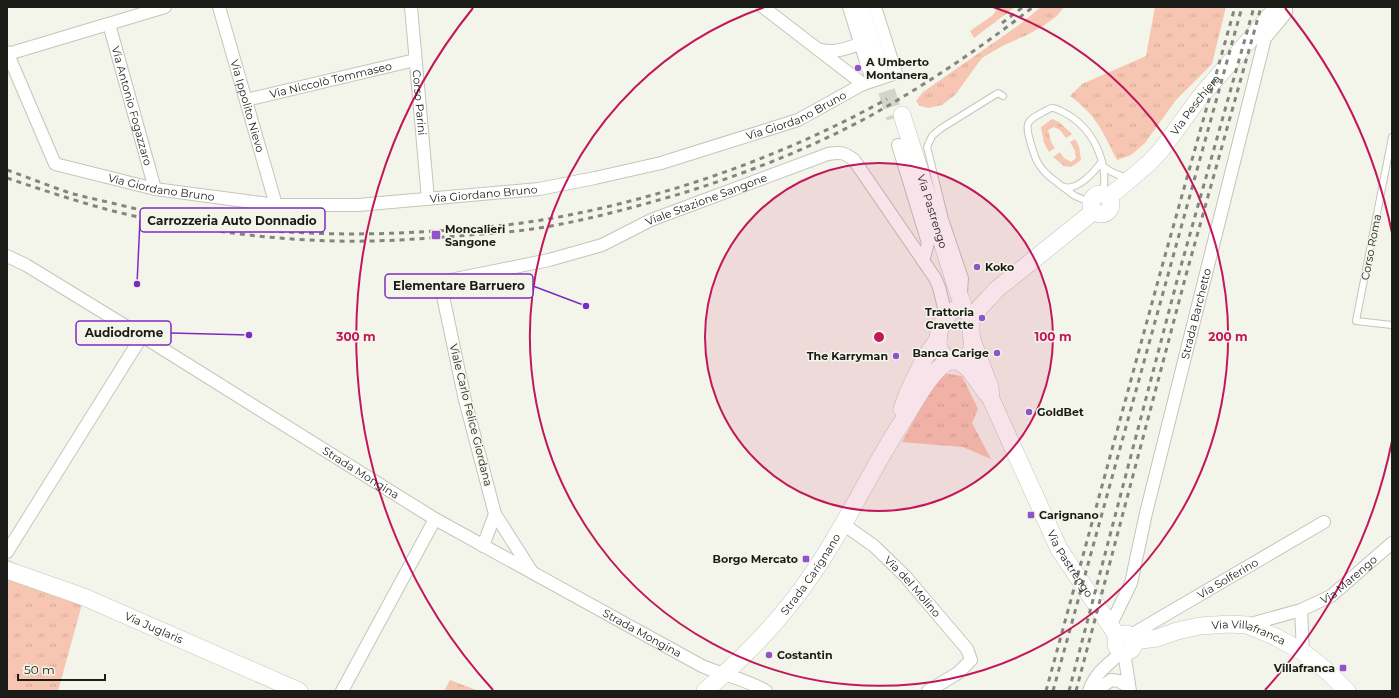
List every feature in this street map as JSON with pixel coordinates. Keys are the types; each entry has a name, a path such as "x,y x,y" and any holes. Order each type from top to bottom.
{"street":[{"name":"Via Ippolito Nievo","path":"219,7 276,205"},
{"name":"Corso Parini","path":"411,7 428,199"},
{"path":"763,7 814,48 879,74"},
{"path":"849,7 860,44 879,74"},
{"path":"860,7 879,74"},
{"path":"867,7 879,74"},
{"path":"875,7 879,74"},
{"name":"Via Peschiera","path":"958,314 979,307 987,301 996,290 1099,201 1132,178 1162,149 1200,97 1278,7"},
{"name":"Strada Barchetto","path":"1123,640 1115,616 1131,583 1146,513 1265,38 1286,12 1286,7"},
{"path":"7,53 158,8"},
{"name":"Via Antonio Fogazzaro","path":"108,24 154,188"},
{"path":"814,48 826,51 836,51 860,44"},
{"name":"Via Giordano Bruno","path":"7,53 55,164 154,188 276,205 358,205 539,189 595,178 661,163 798,120 879,74"},
{"name":"Via Niccolò Tommaseo","path":"246,100 415,60"},
{"name":"Via Pastrengo","path":"898,116 958,314 971,334 990,387 991,399"},
{"path":"898,145 928,243 923,261"},
{"name":"Viale Stazione Sangone","path":"440,282 549,260 602,245 651,220 813,159 839,152 854,160 958,314"},
{"name":"Strada Mongina","path":"8,257 26,265 142,336 435,519 702,666 723,675 755,684 766,691"},
{"name":"Viale Carlo Felice Giordana","path":"440,282 465,400 495,514 533,573"},
{"path":"938,338 958,314"},
{"path":"7,552 142,336"},
{"name":"Via Pastrengo","path":"938,338 938,346 940,350 954,361 968,369 991,399 1059,549 1070,567 1123,640 1129,689"},
{"name":"Strada Carignano","path":"891,438 907,395 924,359 938,338"},
{"path":"954,361 967,356 972,350 973,343"},
{"name":"Strada Carignano","path":"705,691 757,643 794,600 814,572 843,524 891,438 931,377 943,363 954,361"},
{"path":"483,546 495,514"},
{"path":"342,691 435,519"},
{"name":"Via Solferino","path":"1123,640 1324,522"},
{"name":"Via del Molino","path":"843,524 874,546 905,576 967,648 971,660 958,673 928,691"},
{"name":"Via Marengo","path":"1247,625 1301,610 1331,596 1392,543"},
{"name":"Via Juglaris","path":"7,570 84,597 299,691"},
{"path":"1301,610 1303,652"},
{"name":"Via Villafranca","path":"1123,640 1157,638 1177,631 1200,626 1230,624 1247,625 1276,637 1303,652 1328,672 1347,691"},
{"path":"1089,691 1099,672 1123,640"},
{"path":"1096,691 1111,680 1119,681 1129,689"}],"lane":[{"path":"958,314 965,278 945,219 927,147 932,136 946,125 998,93 1003,96"},
{"path":"1055,108 1070,116 1084,127 1093,140 1102,161 1104,167 1105,185 1099,201 1076,196 1044,174 1034,157 1027,128 1028,120 1049,109 1055,108"},
{"name":"Corso Roma","path":"1392,137 1356,321 1392,325"},
{"path":"1063,187 1070,187 1086,180 1102,161"},
{"path":"1104,167 1120,176 1132,178"}],"green space":[{"path":"998,7 1015,7 974,38 970,31 993,15"},
{"path":"1041,7 1064,7 1057,16 1043,26 1004,45 982,58 955,95 942,105 929,108 920,106 916,101 923,92 1019,25"},
{"path":"1155,7 1226,7 1212,64 1176,100 1145,143 1131,155 1117,160 1103,133 1093,118 1070,96 1082,84 1146,56"},
{"path":"1052,119 1059,122 1072,134 1066,138 1060,130 1054,127 1048,130 1051,142 1055,148 1049,152 1044,143 1041,127"},
{"path":"1075,139 1079,146 1081,160 1071,167 1064,166 1053,157 1060,152 1064,158 1071,162 1076,158 1075,151 1070,142"},
{"path":"942,373 962,376 978,409 972,423 991,459 963,447 902,442 935,382"},
{"path":"7,559 84,597 58,691 7,691"},
{"path":"450,680 479,691 444,691"}],"tunnel":[{"path":"879,67 895,118"}],"railway":[{"path":"1002,23 1023,7"},
{"path":"7,178 80,202 117,212 199,228 246,235 315,240 383,241 458,236 539,228 568,223 634,207 683,193 755,168 825,139 870,116 933,78 974,51 1033,7"},
{"path":"1046,691 1161,270 1235,7"},
{"path":"1053,691 1242,7"},
{"path":"1069,691 1179,273 1254,7"},
{"path":"1076,691 1186,275 1261,7"},
{"path":"7,170 67,192 197,222 224,226 283,232 342,234 402,233 472,228 548,219 636,200 679,187 765,157 847,120 887,99"}],"place":[{"name":"A Umberto Montanera","path":"858,68"},
{"name":"Moncalieri Sangone","path":"436,235"},
{"name":"Koko","path":"977,267"},
{"name":"Carrozzeria Auto Donnadio","path":"137,284"},
{"name":"Elementare Barruero","path":"586,306"},
{"name":"Trattoria Cravette","path":"982,318"},
{"name":"Audiodrome","path":"249,335"},
{"name":"Banca Carige","path":"997,353"},
{"name":"The Karryman","path":"896,356"},
{"name":"GoldBet","path":"1029,412"},
{"name":"Carignano","path":"1031,515"},
{"name":"Borgo Mercato","path":"806,559"},
{"name":"Costantin","path":"769,655"},
{"name":"Villafranca","path":"1343,668"}]}
